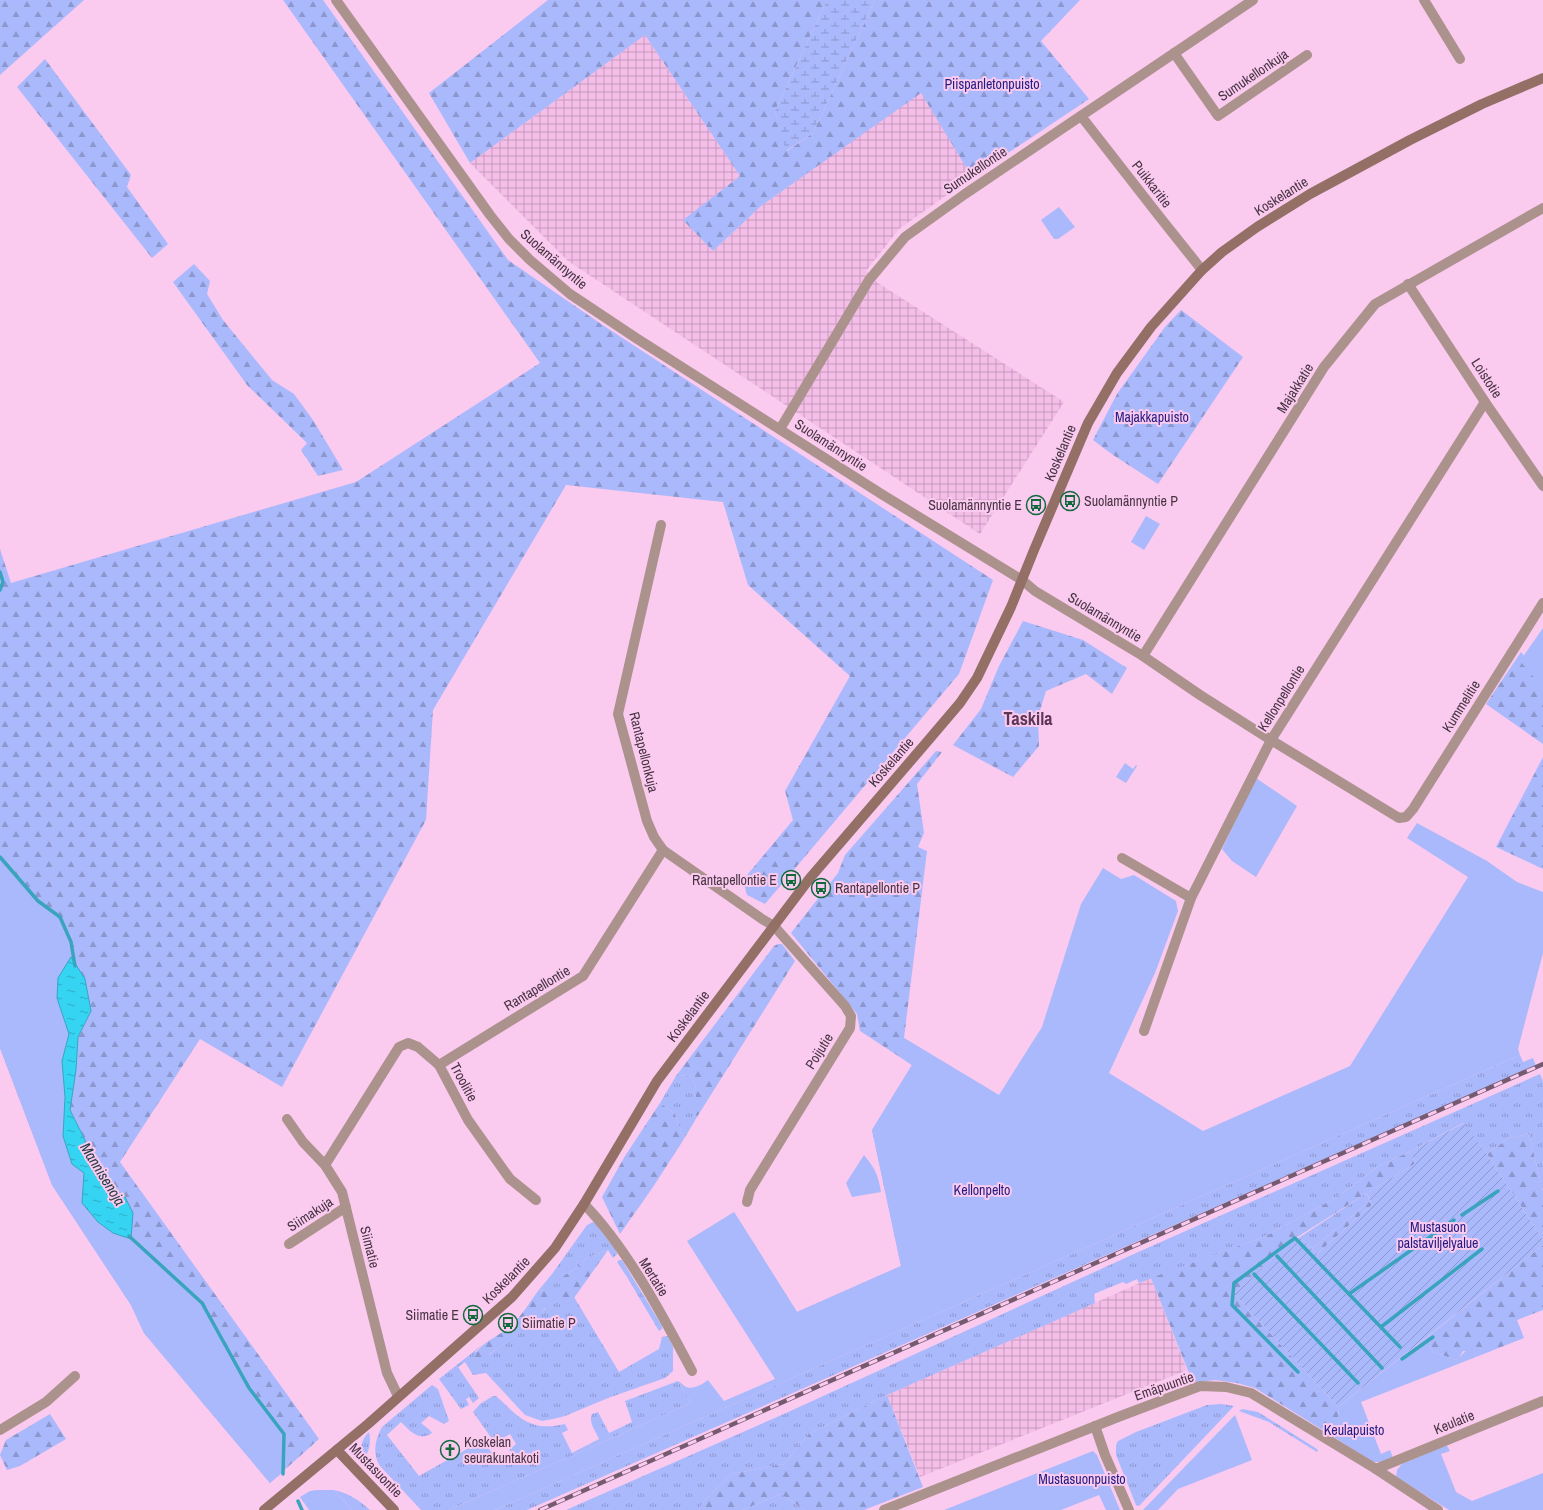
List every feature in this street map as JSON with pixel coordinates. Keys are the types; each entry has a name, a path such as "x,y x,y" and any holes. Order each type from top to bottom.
{"main road":[{"name":"Koskelantie","path":"264,1510 337,1450 512,1297 555,1248 584,1204 657,1081 810,878 960,703 977,678 1011,607 1088,423 1116,373 1151,327 1202,270 1222,252 1310,194 1410,140 1482,104 1543,78"},
{"name":"Mustasuontie","path":"337,1450 394,1510"}],"street":[{"name":"Suolamännyntie","path":"336,0 490,215 509,239 530,260 570,294 642,342 883,495 1022,580 1035,591 1143,656 1200,695 1271,740 1399,818"},
{"name":"Sumukellontie","path":"780,429 869,280 905,236 1253,0"},
{"path":"1424,0 1460,59"},
{"name":"Sumukellonkuja","path":"1174,54 1218,116 1308,55"},
{"name":"Puikkaritie","path":"1081,116 1202,270"},
{"name":"Majakkatie","path":"1143,656 1324,367 1375,304 1543,208"},
{"name":"Loistotie","path":"1408,284 1485,402 1543,486"},
{"name":"Kellonpellontie","path":"1144,1031 1191,898 1271,740 1485,402"},
{"name":"Rantapellonkuja","path":"661,525 618,714 647,821 663,850 774,926"},
{"name":"Kummelitie","path":"1399,818 1406,817 1413,809 1543,603"},
{"name":"Rantapellontie","path":"440,1065 583,976 663,850"},
{"path":"1122,858 1191,898"},
{"name":"Poijutie","path":"747,1202 750,1190 850,1028 852,1022 849,1011 774,926"},
{"name":"Troolitie","path":"325,1165 399,1047 408,1043 418,1047 440,1065 468,1120 510,1179 536,1200"},
{"name":"Siimatie","path":"287,1119 303,1142 325,1165 342,1192 388,1373 398,1396"},
{"name":"Mertatie","path":"584,1204 594,1213 619,1246 652,1299 692,1371"},
{"name":"Siimakuja","path":"289,1244 346,1207"},
{"path":"0,1430 46,1402 75,1376"},
{"name":"Emäpuuntie","path":"884,1510 1200,1386 1226,1387 1251,1393 1376,1469 1438,1510"},
{"name":"Keulatie","path":"1376,1469 1543,1401"},
{"path":"1095,1426 1105,1456 1129,1510"}],"shaded area":[{"path":"645,35 740,176 684,220 713,251 761,206 921,92 972,177 899,229 866,271 878,283 1064,402 980,534 568,261 470,163"},
{"path":"1151,1278 1187,1370 920,1477 887,1395"}],"green space":[{"path":"0,0 84,0 0,75"},
{"path":"283,0 323,0 508,260 601,324 993,580 959,674 765,904 747,895 743,880 793,820 785,791 850,676 748,585 723,502 566,485 433,710 426,820 282,1087 200,1039 120,1162 319,1439 270,1483 144,1333 131,1305 52,1185 0,1048 0,549 11,583 356,482 540,363","holes":["91,1011 78,1037 76,1070 70,1110 85,1140 89,1166 101,1183 124,1195 82,1203 62,1061"]},
{"name":"Piispanletonpuisto","path":"548,0 827,0 775,111 787,151 813,133 875,0 1080,0 1041,41 1089,99 972,177 921,93 761,206 713,251 683,220 740,176 645,35 470,163 429,93"},
{"path":"827,0 875,0 813,133 786,151 775,111"},
{"path":"45,59 131,175 127,187 168,244 152,258 17,87"},
{"path":"1059,207 1075,227 1058,239 1054,239 1041,220"},
{"path":"194,264 210,281 207,294 223,320 272,380 294,394 313,420 343,470 318,476 301,450 307,443 247,385 173,282"},
{"name":"Majakkapuisto","path":"1181,310 1243,357 1158,484 1113,455 1093,440 1117,394 1165,327"},
{"path":"1146,516 1160,524 1144,550 1131,542"},
{"path":"1023,621 1083,640 1127,668 1112,694 1086,674 1046,691 1038,717 1039,746 1013,777 953,745 981,709 999,666"},
{"path":"1543,628 1543,688 1520,661"},
{"path":"1521,652 1543,679 1543,744 1486,704"},
{"path":"936,751 942,752 917,784 924,833 918,847 927,851 904,1038 991,1091 1016,1240 790,1350 734,1212 797,1312 901,1266 872,1130 912,1065 860,1031 857,1014 791,933 838,873 845,855"},
{"path":"1543,757 1543,869 1496,847"},
{"path":"1125,763 1133,769 1136,765 1137,766 1126,783 1116,777"},
{"path":"1256,778 1297,806 1256,877 1232,861 1222,849"},
{"name":"Kellonpelto","path":"1417,823 1487,861 1517,882 1543,892 1543,953 1518,1049 1520,1055 495,1510 449,1510 691,1403 678,1381 689,1388 692,1388 701,1385 708,1380 724,1401 775,1379 687,1241 734,1212 797,1312 901,1266 872,1130 912,1065 895,1053 904,1038 999,1095 1042,1027 1081,904 1103,868 1121,879 1134,875 1176,901 1178,911 1155,973 1109,1073 1203,1131 1350,1066 1468,877 1407,838"},
{"path":"0,857 38,901 60,917 71,942 82,1005 69,1066 68,1141 131,1239 202,1303 249,1388 284,1434 284,1471 270,1483 144,1333 131,1305 52,1185 0,1048"},
{"path":"782,944 795,961 697,1117 696,1088 692,1077 680,1075 676,1076 774,946"},
{"path":"1520,1055 1523,1062 1533,1058 1536,1066 527,1510 495,1510"},
{"path":"1540,1074 1543,1081 1543,1191 1529,1134 1509,1138 1487,1154 1463,1123 1409,1152 1379,1166 1336,1198 1266,1236 1139,1283 1137,1279 1126,1284 1123,1282 1094,1294 1095,1303 887,1395 809,1434 784,1464 732,1474 704,1501 699,1510 566,1510 786,1413 1136,1253"},
{"path":"680,1075 692,1077 696,1088 697,1117 684,1139 675,1114 660,1103 676,1076"},
{"path":"660,1103 675,1114 684,1139 620,1234 602,1197 625,1156"},
{"name":"Mustasuon palstaviljelyalue","path":"1464,1123 1487,1154 1543,1240 1543,1245 1338,1407 1234,1294 1291,1241 1300,1237 1317,1254 1372,1205 1367,1193 1416,1163 1409,1152"},
{"path":"1529,1134 1543,1191 1543,1240 1487,1154 1509,1138"},
{"path":"1409,1152 1416,1163 1291,1241 1234,1294 1338,1407 1339,1422 1329,1434 1255,1388 1237,1383 1215,1380 1193,1383 1151,1278 1266,1236 1336,1198 1379,1166"},
{"path":"864,1155 876,1172 881,1192 852,1197 846,1183"},
{"path":"1367,1193 1370,1201 1312,1249 1300,1237"},
{"path":"1370,1201 1372,1205 1317,1254 1312,1249"},
{"path":"593,1222 615,1249 617,1254 613,1258 608,1250 587,1258 578,1267 562,1277 619,1372 659,1349 662,1337 668,1336 673,1347 673,1371 665,1378 608,1398 565,1416 542,1421 525,1415 486,1373 473,1375 465,1362 458,1367 479,1398 473,1403 469,1397 466,1399 469,1405 461,1409 439,1379 482,1345 475,1352 490,1354 518,1334 545,1309 545,1290 538,1291 587,1225"},
{"path":"1543,1245 1543,1310 1517,1320 1524,1338 1476,1357 1474,1352 1463,1351 1456,1360 1433,1352 1430,1346 1431,1334"},
{"path":"608,1250 574,1298 573,1303 565,1305 559,1304 556,1299 562,1277 578,1267 587,1258"},
{"path":"622,1260 662,1326 662,1329 659,1331 617,1262"},
{"path":"545,1290 550,1295 550,1301 535,1319 507,1343 474,1362 473,1359 480,1348 512,1325 523,1313 538,1291"},
{"name":"Keulapuisto","path":"1431,1334 1430,1346 1433,1352 1456,1360 1469,1349 1474,1352 1476,1357 1361,1402 1381,1454 1390,1450 1393,1458 1381,1462 1373,1462 1329,1434 1339,1422 1338,1407"},
{"path":"678,1381 691,1403 449,1510 421,1510 380,1466 376,1456 375,1446 382,1427 432,1385 438,1389 449,1421 444,1424 429,1416 421,1423 432,1433 423,1436 415,1434 401,1422 387,1435 419,1476 483,1440 496,1459 504,1457 509,1462 513,1461 515,1455 509,1450 516,1444 510,1434 495,1443 473,1412 480,1404 493,1396 496,1396 519,1417 526,1421 543,1426 565,1424 568,1430 562,1433 572,1453 599,1439 592,1424 592,1414 598,1412 609,1433 632,1422 625,1401"},
{"path":"887,1395 923,1487 864,1510 805,1510 781,1494 742,1510 699,1510 704,1501 732,1474 784,1464 809,1434"},
{"path":"1221,1404 1234,1406 1139,1506 1136,1505 1116,1455 1116,1445 1118,1441 1136,1432 1207,1405"},
{"path":"1242,1409 1258,1412 1318,1451 1317,1452 1269,1422 1239,1411"},
{"path":"50,1414 66,1439 20,1466 7,1470 0,1455 6,1440"},
{"path":"1235,1415 1252,1460 1178,1489 1158,1510 1143,1510"},
{"path":"369,1432 369,1446 363,1460 361,1452 362,1445 364,1438"},
{"path":"1447,1446 1450,1451 1441,1454 1456,1492 1472,1501 1543,1473 1543,1510 1449,1510 1396,1477 1397,1470 1402,1464"},
{"name":"Mustasuonpuisto","path":"1093,1451 1097,1455 1120,1510 1106,1510 1099,1495 1061,1510 944,1510"},
{"path":"334,1490 353,1497 370,1510 352,1510"},
{"path":"334,1490 352,1510 309,1510 300,1497 310,1491"},
{"path":"781,1494 805,1510 742,1510"}],"water":[{"path":"71,957 85,979 91,1011 78,1037 76,1070 70,1110 85,1140 89,1166 101,1183 124,1195 133,1213 131,1239 113,1233 98,1222 82,1203 84,1173 72,1164 63,1136 65,1097 62,1061 69,1034 57,998 58,978"}],"waterway":[{"path":"0,572 3,582 0,590"},
{"name":"Mannisenoja","path":"0,857 38,901 60,917 71,942 75,966"},
{"path":"1462,1215 1498,1191"},
{"path":"1349,1294 1454,1220"},
{"name":"Mannisenoja","path":"129,1236 202,1303 249,1388 284,1434 283,1474"},
{"path":"1298,1372 1232,1305 1234,1283 1295,1238 1400,1347"},
{"path":"1381,1327 1482,1249"},
{"path":"1277,1256 1382,1368"},
{"path":"1254,1274 1358,1383"},
{"path":"1402,1359 1433,1337"},
{"path":"298,1501 302,1510"}],"railway":[{"path":"540,1510 1543,1064"}],"place":[{"name":"Suolamännyntie P","path":"1070,501"},
{"name":"Suolamännyntie E","path":"1036,505"},
{"name":"Rantapellontie E","path":"791,880"},
{"name":"Rantapellontie P","path":"821,888"},
{"name":"Siimatie E","path":"473,1315"},
{"name":"Siimatie P","path":"508,1323"},
{"name":"Koskelan seurakuntakoti","path":"450,1450"}],"district":[{"name":"Taskila","path":"1028,718"}]}
